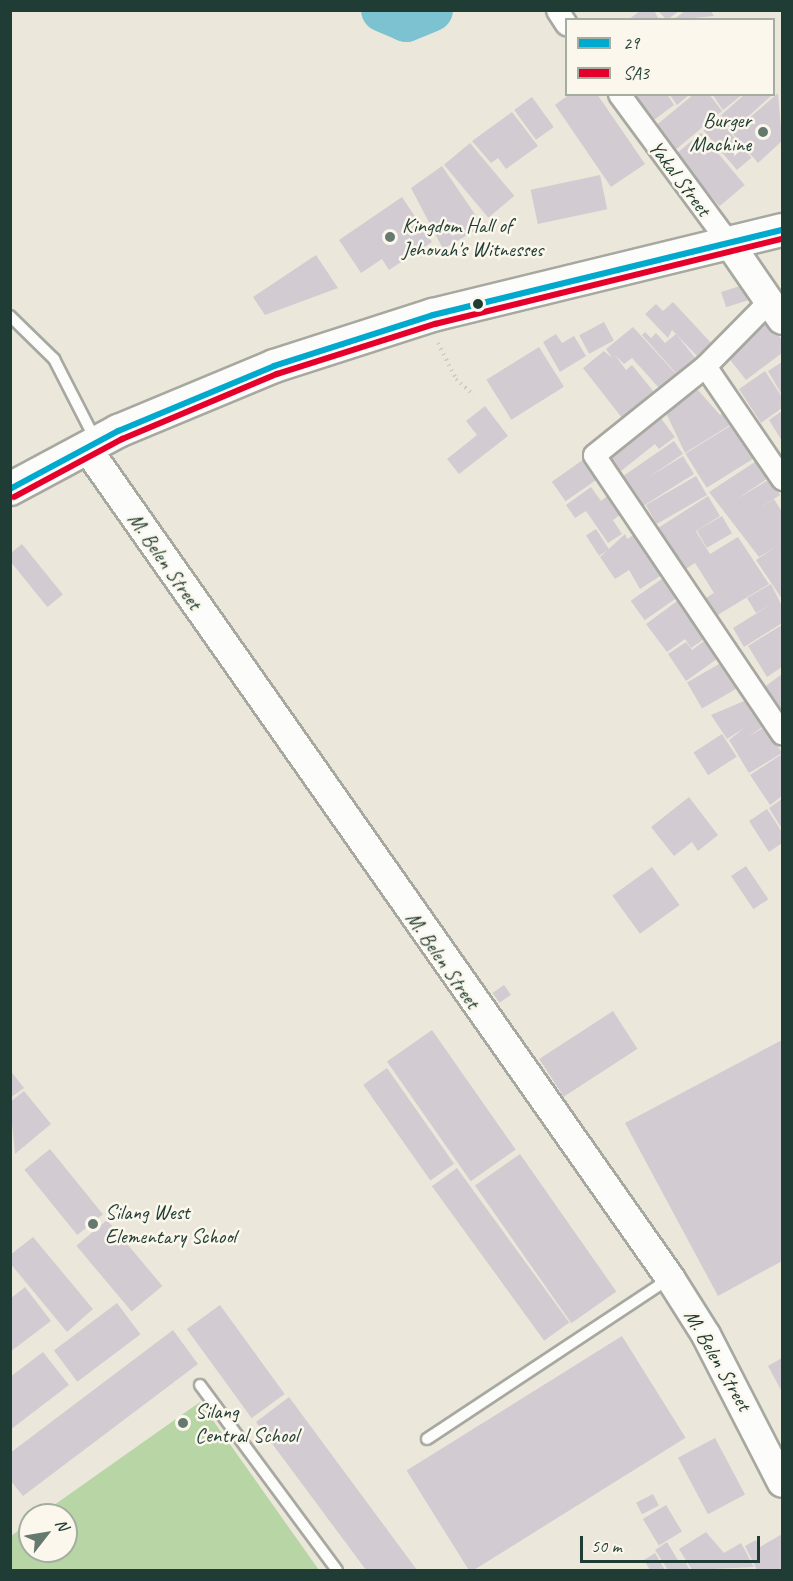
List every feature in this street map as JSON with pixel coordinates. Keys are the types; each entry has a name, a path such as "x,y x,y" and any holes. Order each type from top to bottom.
{"main road":[{"path":"10,489 91,444 274,366 433,315 783,230"}],"street":[{"name":"Yakal Street","path":"620,96 776,310"},
{"path":"776,310 594,455 783,734"},
{"path":"705,366 783,479"},
{"name":"M. Belen Street","path":"91,444 670,1278 712,1345 783,1483"}],"lane":[{"path":"10,316 48,351 91,444"},
{"path":"427,1439 670,1278"},
{"path":"200,1385 337,1570"}],"path":[{"path":"433,315 440,350 456,379 474,395"}],"green space":[{"path":"200,1402 319,1570 11,1570 11,1536 18,1531 18,1563 78,1563 78,1503 57,1503"}],"building":[{"path":"641,10 654,10 658,18 631,18"},
{"path":"657,10 680,10 670,18 665,18"},
{"path":"686,10 710,10 714,16 694,18 676,18"},
{"path":"778,93 782,141 758,163 732,133"},
{"path":"567,96 598,96 645,164 611,187 555,105"},
{"path":"637,96 668,96 674,105 650,123 633,99"},
{"path":"670,96 688,96 677,105"},
{"path":"692,96 711,96 722,111 674,151 654,127"},
{"path":"713,96 740,96 723,110"},
{"path":"743,96 771,96 732,131 719,117"},
{"path":"532,97 554,127 536,140 514,110"},
{"path":"512,112 538,146 506,169 498,158 491,163 472,141"},
{"path":"718,118 751,158 737,170 703,130"},
{"path":"701,133 745,185 719,206 676,154"},
{"path":"470,143 514,196 488,218 444,165"},
{"path":"442,166 483,226 443,249 411,188"},
{"path":"600,175 607,209 538,224 531,190"},
{"name":"Kingdom Hall of Jehovah's Witnesses","path":"402,197 432,242 389,270 382,259 361,273 339,240"},
{"path":"316,255 338,288 265,315 253,297"},
{"path":"743,285 748,300 726,307 721,292"},
{"path":"673,302 713,345 699,358 672,330 668,338 645,314 656,304 663,311"},
{"path":"767,319 782,340 782,353 746,380 724,352"},
{"path":"604,322 614,341 589,354 579,335"},
{"path":"633,327 676,374 660,389 632,358 624,364 615,355 626,370 632,365 654,392 622,418 583,368 604,351 612,358 606,349"},
{"path":"645,332 651,338 656,333 665,343 676,334 700,364 682,380 642,335"},
{"path":"556,334 562,343 574,336 586,356 560,372 543,342"},
{"path":"539,347 564,387 511,420 486,380"},
{"path":"782,362 782,395 768,371"},
{"path":"765,371 782,397 782,408 761,423 739,389"},
{"path":"698,390 720,415 730,408 738,420 685,453 665,411"},
{"path":"485,406 508,436 459,474 447,459 477,435 466,421"},
{"path":"782,411 782,441 769,420"},
{"path":"657,413 675,437 659,449 655,444 621,471 606,453"},
{"path":"738,421 759,455 707,488 685,454"},
{"path":"674,441 683,454 649,477 683,456 694,474 643,506 632,488 622,492 616,481"},
{"path":"587,457 601,477 566,501 552,482"},
{"path":"761,458 773,475 737,499 770,479 780,495 761,507 774,499 782,512 782,599 756,560 779,545 759,557 709,492"},
{"path":"696,476 707,495 657,524 646,505"},
{"path":"591,487 601,501 611,493 625,511 613,520 622,534 608,543 586,511 575,518 566,505"},
{"path":"708,496 720,516 696,531 710,554 738,537 769,584 716,616 704,599 714,593 695,563 684,570 658,528"},
{"path":"722,516 732,533 707,548 697,530"},
{"path":"596,529 609,549 599,556 586,536"},
{"path":"625,534 627,539 635,534 665,573 640,589 629,570 615,579 600,557"},
{"path":"22,544 63,595 47,607 10,561 10,554"},
{"path":"666,576 680,596 645,620 631,601"},
{"path":"771,584 782,606 782,623 744,647 733,628 770,605 756,613 747,598"},
{"path":"680,599 707,637 691,648 685,639 667,652 646,624"},
{"path":"782,625 782,667 767,677 748,646"},
{"path":"708,638 721,656 686,681 668,654 686,642 692,650"},
{"path":"726,660 741,686 702,708 687,682"},
{"path":"782,674 782,711 780,713 763,688"},
{"path":"749,699 765,725 748,737 766,726 782,753 749,773 729,740 744,728 727,739 711,715"},
{"path":"722,734 737,757 708,775 693,753"},
{"path":"782,754 782,796 770,805 750,775"},
{"path":"689,797 718,835 698,851 692,842 674,856 651,827"},
{"path":"782,799 782,829 769,808"},
{"path":"767,809 782,832 782,843 769,852 749,821"},
{"path":"746,866 768,899 753,909 731,876"},
{"path":"652,867 680,905 640,934 612,896"},
{"path":"504,985 511,995 499,1003 493,993"},
{"path":"613,1011 638,1049 564,1097 539,1059"},
{"path":"432,1030 516,1150 471,1181 387,1062"},
{"path":"782,1040 782,1261 718,1296 625,1123"},
{"path":"387,1068 454,1164 430,1180 363,1085"},
{"path":"10,1070 24,1088 10,1098"},
{"path":"24,1091 51,1124 15,1154 10,1102"},
{"path":"50,1149 103,1214 77,1235 24,1170"},
{"path":"520,1154 616,1292 571,1323 475,1186"},
{"path":"457,1168 569,1323 544,1341 432,1186"},
{"path":"107,1220 162,1286 132,1312 76,1246"},
{"path":"33,1237 93,1309 67,1332 10,1263 10,1255"},
{"path":"25,1287 51,1321 10,1352 10,1299"},
{"path":"117,1303 140,1334 77,1382 54,1351"},
{"path":"220,1305 285,1394 251,1418 187,1329"},
{"path":"173,1330 198,1364 23,1496 10,1480 10,1453"},
{"path":"622,1336 686,1438 474,1570 469,1570 407,1471"},
{"path":"43,1352 69,1385 10,1430 10,1377"},
{"path":"782,1358 782,1392 768,1366"},
{"path":"289,1397 417,1570 366,1570 256,1422"},
{"path":"715,1438 745,1495 708,1514 678,1458"},
{"path":"653,1494 659,1506 642,1514 636,1503"},
{"path":"666,1505 682,1532 659,1545 643,1519"},
{"path":"706,1532 724,1553 741,1543 754,1567 692,1570 679,1549"},
{"path":"782,1534 782,1570 757,1570 745,1546 756,1540 760,1547"},
{"path":"667,1542 679,1562 684,1560 690,1570 668,1570 655,1550"},
{"path":"655,1553 665,1570 650,1570 644,1560"}],"waterway":[{"path":"383,10 406,20 431,10"}],"transit line":[{"name":"29","path":"10,489 118,431 274,366 433,315 782,230"},
{"name":"SA3","path":"14,497 122,439 277,374 435,324 782,239"}],"place":[{"name":"Burger Machine","path":"763,132"},
{"name":"Kingdom Hall of Jehovah's Witnesses","path":"390,237"},
{"name":"Silang West Elementary School","path":"93,1224"},
{"name":"Silang Central School","path":"183,1423"}]}
